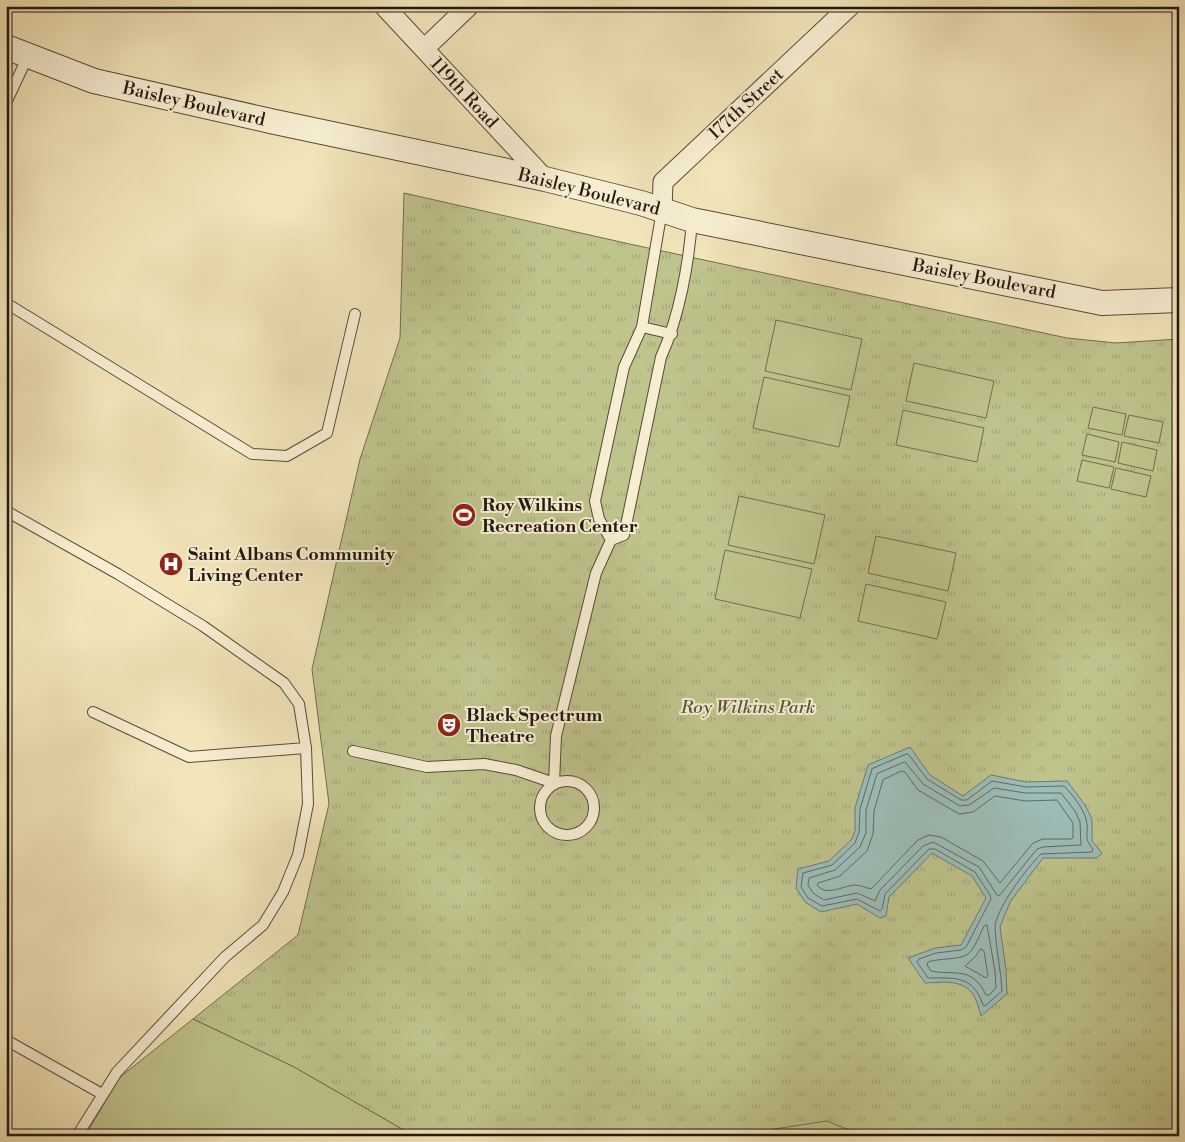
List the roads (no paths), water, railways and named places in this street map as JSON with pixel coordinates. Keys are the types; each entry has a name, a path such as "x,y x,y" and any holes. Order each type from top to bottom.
{"street":[{"name":"119th Road","path":"384,6 544,178"},
{"path":"424,49 469,6"},
{"name":"177th Street","path":"662,210 663,182 850,6"},
{"name":"Baisley Boulevard","path":"6,47 94,81 284,124 544,178 642,203 692,220 1102,303 1179,300"}],"lane":[{"path":"6,103 28,56"},
{"path":"611,540 599,519 595,501 624,367 642,327 662,210"},
{"path":"554,784 556,736 596,573 611,540 624,535 661,357 672,334 690,246 692,220"},
{"path":"6,303 252,454 287,456 327,433 355,314"},
{"path":"642,327 672,334"},
{"path":"6,511 169,605 284,683 299,704 306,748 308,804 298,855 283,892 262,925 225,957 117,1072 77,1136"},
{"path":"93,712 189,757 306,748"},
{"path":"353,752 427,767 484,764 516,770 554,784 562,780 571,780 586,788 592,795 595,803 592,820 586,828 578,833 560,834 545,824 541,816 540,806 542,797 547,789 554,784"},
{"path":"6,1040 102,1094"}],"water":[{"path":"910,747 930,775 963,796 991,775 1026,782 1067,781 1085,805 1092,819 1092,841 1102,853 1097,858 1043,858 1010,902 1000,927 1007,994 981,1016 974,996 965,987 952,983 925,983 908,958 935,948 961,945 986,898 972,876 932,853 889,897 886,916 880,918 857,904 821,912 805,902 796,888 798,869 829,861 851,840 855,831 855,808 868,765"}],"place":[{"name":"Roy Wilkins Recreation Center","path":"464,515"},
{"name":"Saint Albans Community Living Center","path":"171,564"},
{"name":"Black Spectrum Theatre","path":"449,725"}],"park label":[{"name":"Roy Wilkins Park","path":"748,707"}]}
